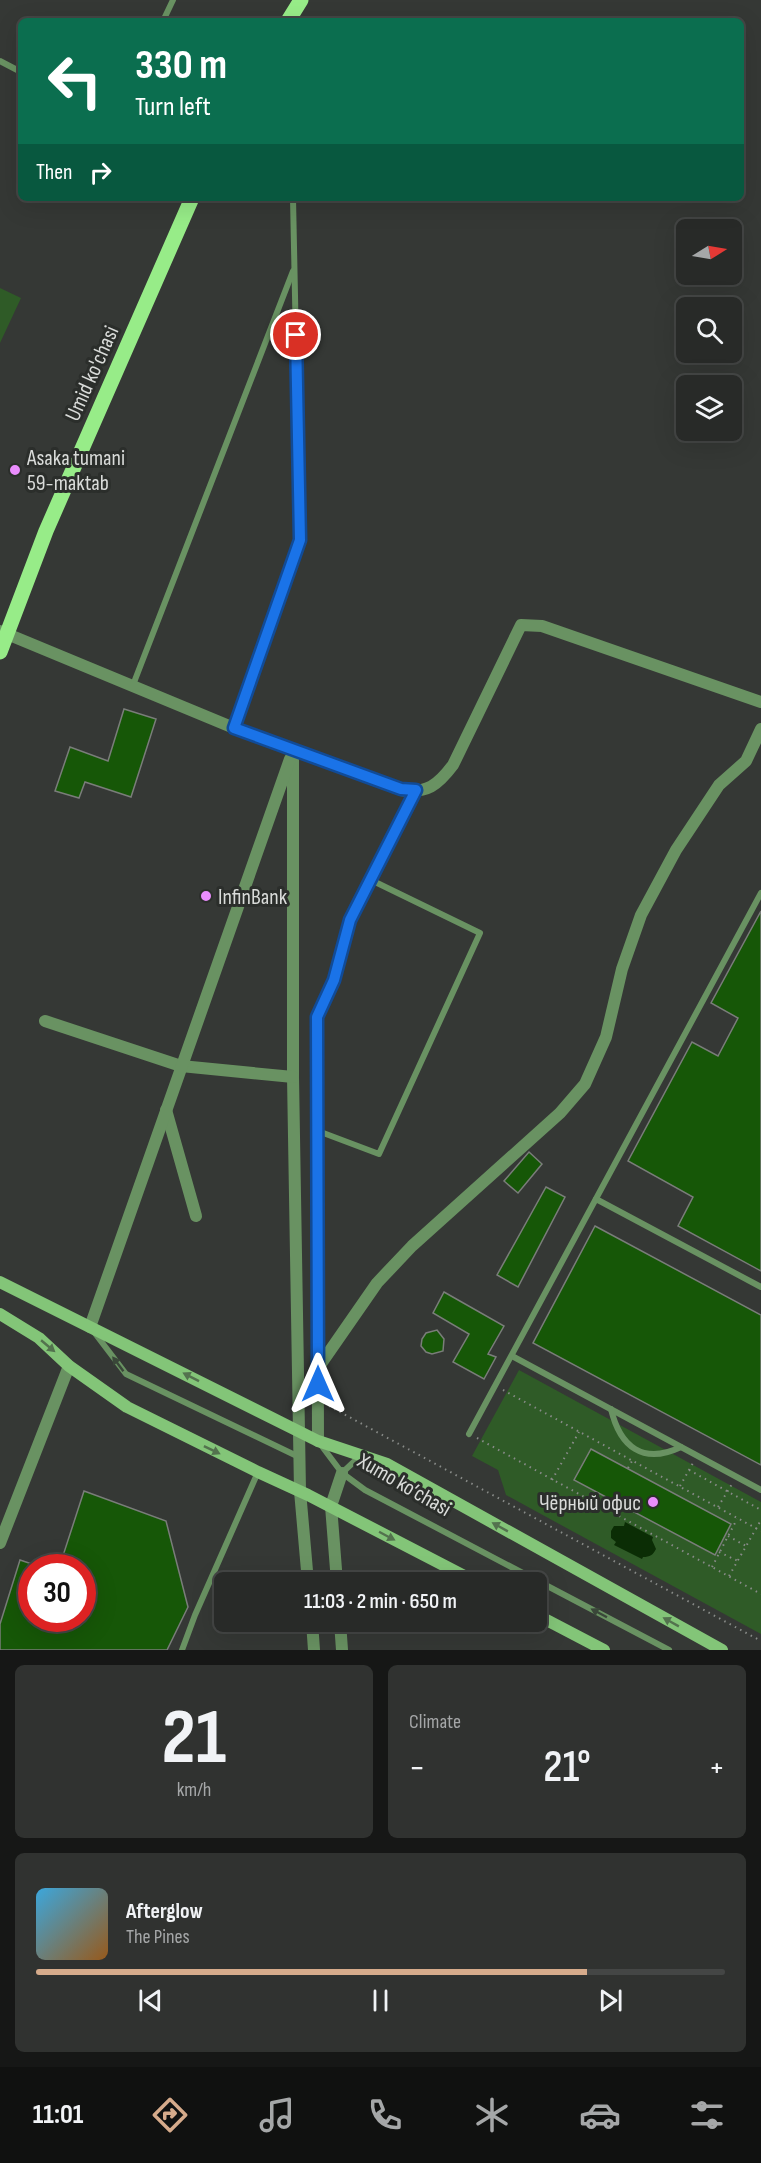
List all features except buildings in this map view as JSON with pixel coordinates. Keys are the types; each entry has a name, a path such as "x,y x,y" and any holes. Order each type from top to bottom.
{"main road":[{"path":"290,18 301,0"},
{"name":"Umid ko'chasi","path":"0,652 3,632 191,201"},
{"name":"Xumo ko’chasi","path":"0,1282 318,1441"},
{"path":"0,1314 39,1338 69,1366 127,1407 332,1506 457,1572"},
{"path":"318,1441 387,1464 722,1650"},
{"path":"547,1620 604,1650"}],"street":[{"path":"3,632 234,728 401,789 416,790 430,787 441,781 453,765 521,625 542,626 761,702"},
{"path":"318,1368 377,1283 412,1246 560,1113 585,1084 606,1037 622,969 641,915 676,850 719,785 746,761 761,729"},
{"path":"90,1327 293,750"},
{"path":"293,750 293,1077 300,1491 307,1572"},
{"path":"318,1441 317,1017 334,980 350,920 416,790"},
{"path":"45,1021 181,1066 293,1077"},
{"path":"166,1110 196,1216"},
{"path":"0,1543 69,1366"},
{"path":"336,1572 332,1506 342,1473"},
{"path":"313,1632 314,1650"},
{"path":"341,1632 342,1650"}],"lane":[{"path":"164,18 173,0"},
{"path":"0,61 18,70"},
{"path":"234,728 300,540 293,201"},
{"path":"133,685 295,267"},
{"path":"317,1130 379,1154 480,933 370,879"},
{"path":"469,1434 761,893"},
{"path":"596,1199 761,1287"},
{"path":"90,1327 126,1374 300,1457"},
{"path":"512,1356 761,1490"},
{"path":"611,1409 615,1427 624,1440 638,1450 655,1455 667,1454 681,1447"},
{"name":"Xumo ko’chasi","path":"318,1441 342,1473 365,1490 669,1650"},
{"path":"342,1473 360,1455"},
{"path":"182,1650 258,1472"}],"path":[{"path":"496,1386 761,1531"},
{"path":"318,1400 761,1641"},
{"path":"552,1480 580,1432"},
{"path":"469,1434 761,1594"},
{"path":"680,1486 697,1455"},
{"path":"628,1468 632,1460"},
{"path":"689,1470 761,1510"},
{"path":"718,1507 736,1476"},
{"path":"712,1567 737,1518"},
{"path":"729,1576 761,1520"},
{"path":"728,1536 746,1545"},
{"path":"719,1552 738,1561"}],"shaded area":[{"path":"0,288 21,298 0,343"},
{"path":"519,1370 761,1502 761,1634 506,1495 498,1470 472,1456"},
{"path":"625,1522 653,1537 656,1549 652,1554 642,1559 614,1545 616,1542 611,1538 611,1531 614,1526 624,1526"}],"place":[{"name":"Asaka tumani 59-maktab","path":"15,470"},
{"name":"InfinBank","path":"206,896"},
{"name":"Чёрный офис","path":"653,1502"}],"route":[{"path":"296,335 300,540 234,728 401,789 416,790 350,920 334,980 317,1017 318,1384"}]}
